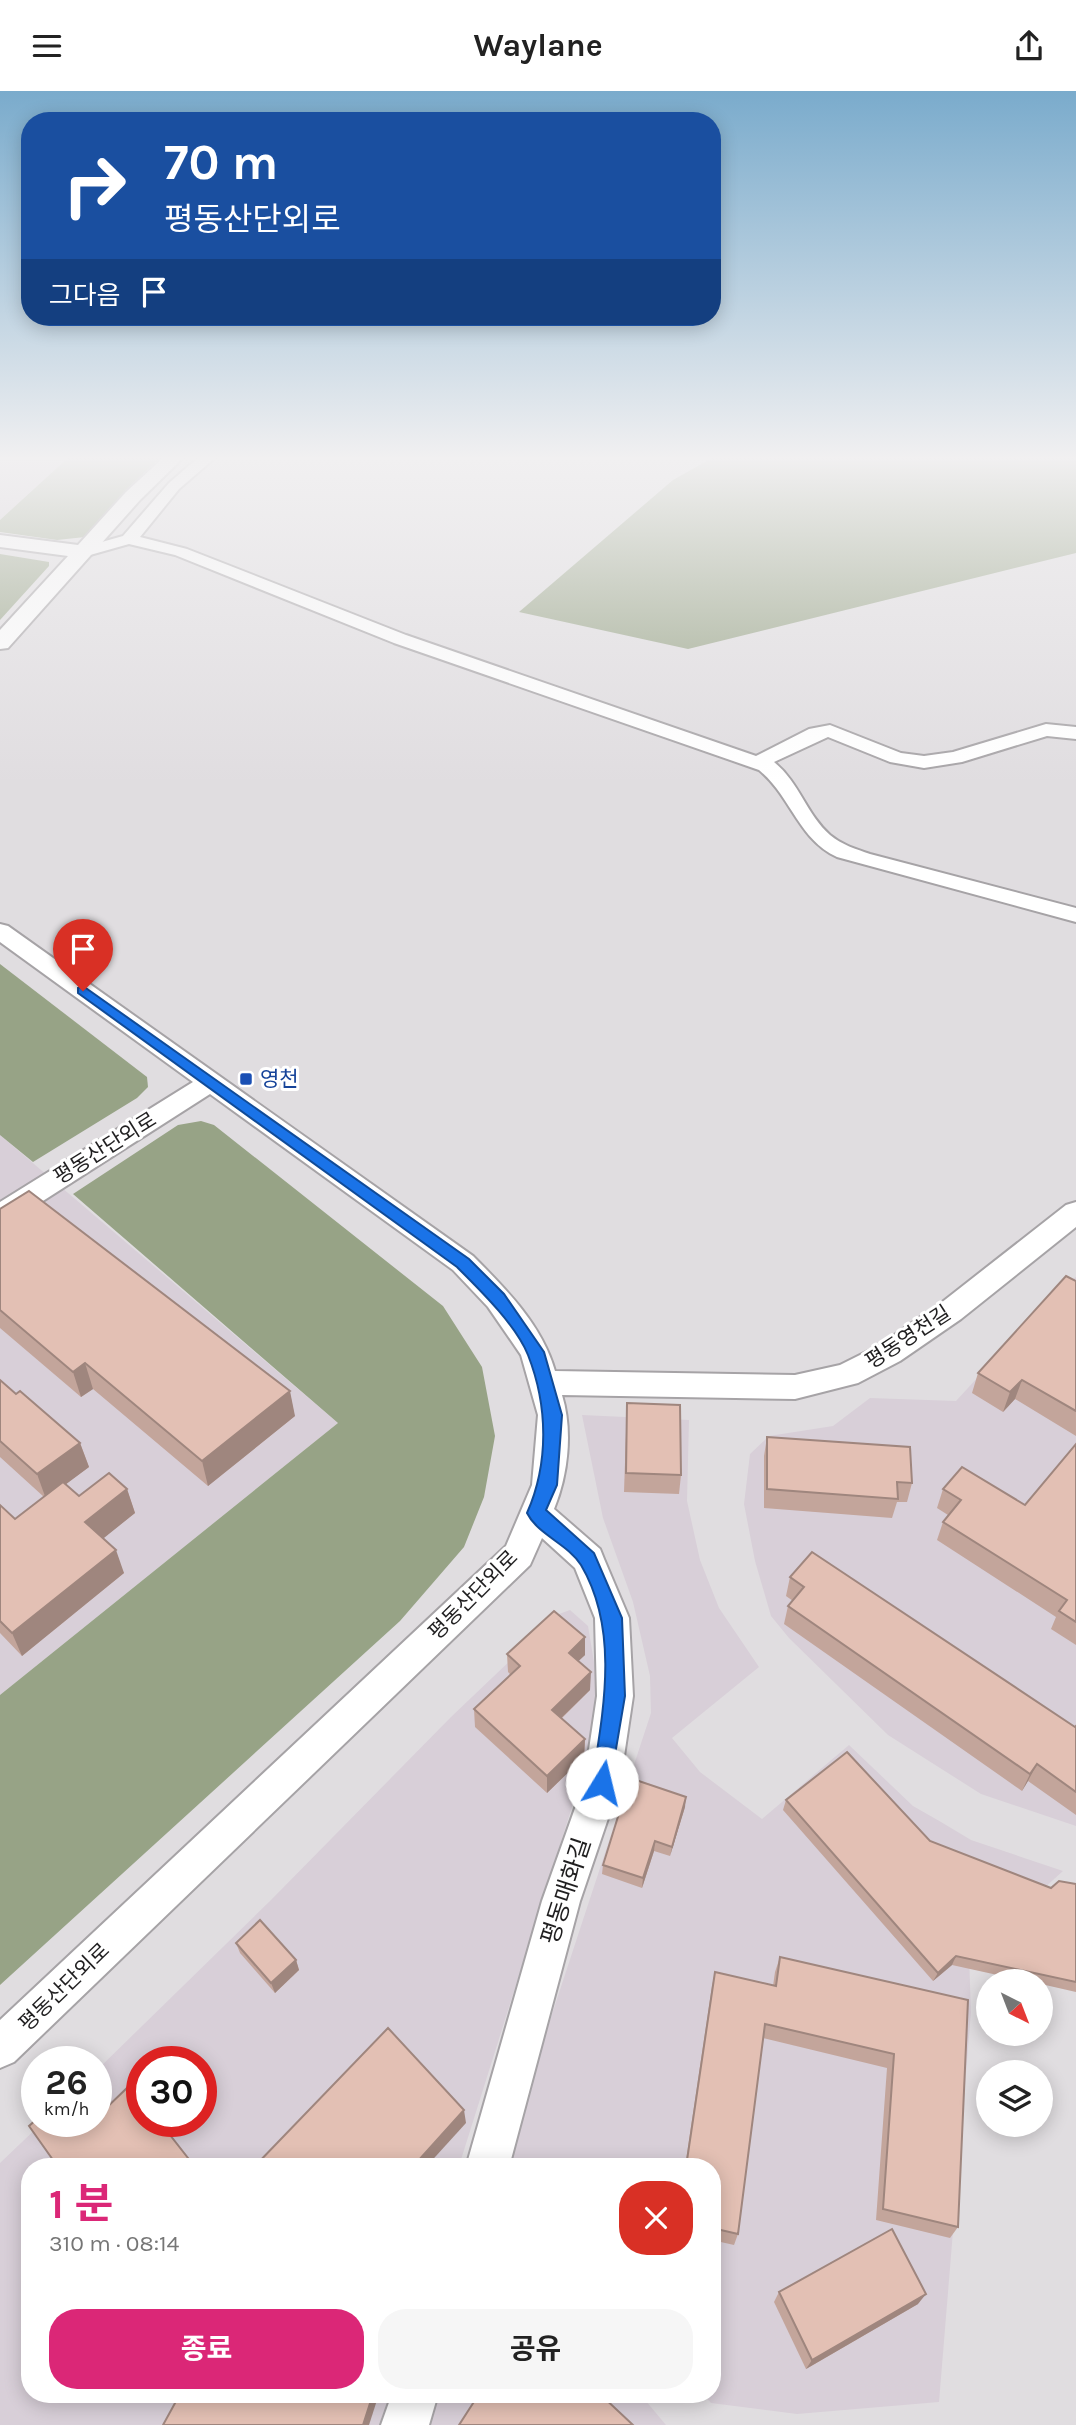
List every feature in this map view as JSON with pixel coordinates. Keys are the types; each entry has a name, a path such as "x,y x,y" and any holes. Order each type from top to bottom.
{"street":[{"path":"0,643 70,566"},
{"path":"216,566 376,630 757,763 773,771 818,835 838,849 862,859 1076,915"},
{"path":"757,763 816,733 830,731 897,758 923,762 955,758 1046,730 1076,733"},
{"name":"평동산단외로","path":"0,931 463,1263 498,1299 535,1352 553,1415 548,1485 517,1555 0,2048"},
{"name":"평동산단외로","path":"0,1215 211,1082"},
{"name":"평동영천길","path":"544,1383 795,1387 847,1375 890,1353 951,1311 1076,1212"},
{"name":"평동매화길","path":"490,2158 561,1901 602,1783 615,1696 612,1618 588,1559 536,1513"},
{"path":"405,2425 412,2403"}],"shaded area":[{"path":"0,1135 338,1423 0,1695"},
{"path":"1076,1277 1076,1826 981,1794 888,1735 789,1638 771,1616 755,1561 744,1504 750,1454 769,1436 833,1426 870,1398 956,1401 1059,1289"},
{"path":"582,1415 689,1420 687,1501 700,1560 719,1608 759,1667 672,1738 700,1772 762,1819 849,1745 913,1806 971,1840 1063,1871 969,1956 971,2012 939,2402 797,2414 711,2403 721,2403 721,2158 512,2158 533,2072 651,1713 650,1676 633,1602 603,1518"},
{"path":"570,1610 588,1626 596,1674 593,1740 462,2158 21,2158 21,2403 387,2403 379,2425 0,2425 0,2163 27,2137 112,2137 112,2055 271,1900 451,1717 559,1614"},
{"path":"432,2403 648,2403 666,2425 424,2425"}],"green space":[{"path":"0,566 49,566 49,566 0,620"},
{"path":"573,566 1024,566 688,649 519,612"},
{"path":"0,964 147,1077 148,1087 137,1098 33,1162 0,1135"},
{"path":"201,1121 214,1125 443,1306 482,1367 495,1436 484,1497 464,1547 400,1621 0,1985 0,1695 338,1423 73,1194 178,1125"}],"building":[{"path":"29,1191 290,1391 202,1461 85,1363 73,1372 0,1310 0,1209"},
{"path":"1066,1276 1076,1281 1076,1411 1022,1380 1010,1392 978,1373"},
{"path":"0,1380 16,1394 20,1391 80,1443 37,1474 0,1441"},
{"path":"627,1403 680,1405 681,1475 626,1473"},
{"path":"767,1437 910,1447 912,1483 897,1482 898,1499 767,1489"},
{"path":"1076,1444 1076,1622 1059,1611 1067,1600 943,1522 961,1500 943,1489 962,1467 1025,1505"},
{"path":"109,1473 127,1489 85,1522 116,1550 12,1633 0,1621 0,1505 15,1519 63,1482 79,1496"},
{"path":"812,1552 1076,1726 1076,1792 1037,1764 1030,1774 788,1606 804,1587 790,1577"},
{"path":"554,1611 585,1637 569,1653 591,1672 552,1710 585,1739 547,1776 474,1709 520,1666 507,1654"},
{"path":"847,1752 930,1841 1051,1888 1059,1881 1076,1884 1076,1982 1054,1977 1054,1969 1016,1969 956,1956 938,1973 786,1800"},
{"path":"630,1778 686,1797 672,1847 655,1841 643,1878 603,1865"},
{"path":"260,1920 296,1960 271,1983 236,1943"},
{"path":"780,1957 968,2000 958,2227 883,2209 894,2054 765,2024 738,2234 721,2230 721,2158 687,2158 715,1972 776,1986"},
{"path":"388,2028 464,2110 421,2158 263,2158"},
{"path":"126,2089 126,2137 172,2137 188,2158 52,2158 37,2137 112,2137 112,2102"},
{"path":"892,2229 926,2294 812,2360 779,2292"},
{"path":"175,2403 370,2403 363,2425 163,2425"},
{"path":"473,2403 610,2403 633,2425 459,2425"}],"place":[{"name":"영천","path":"246,1079"}],"route":[{"path":"83,991 463,1263 498,1299 535,1352 553,1415 548,1485 536,1513 588,1559 612,1618 615,1696 602,1783"}]}
